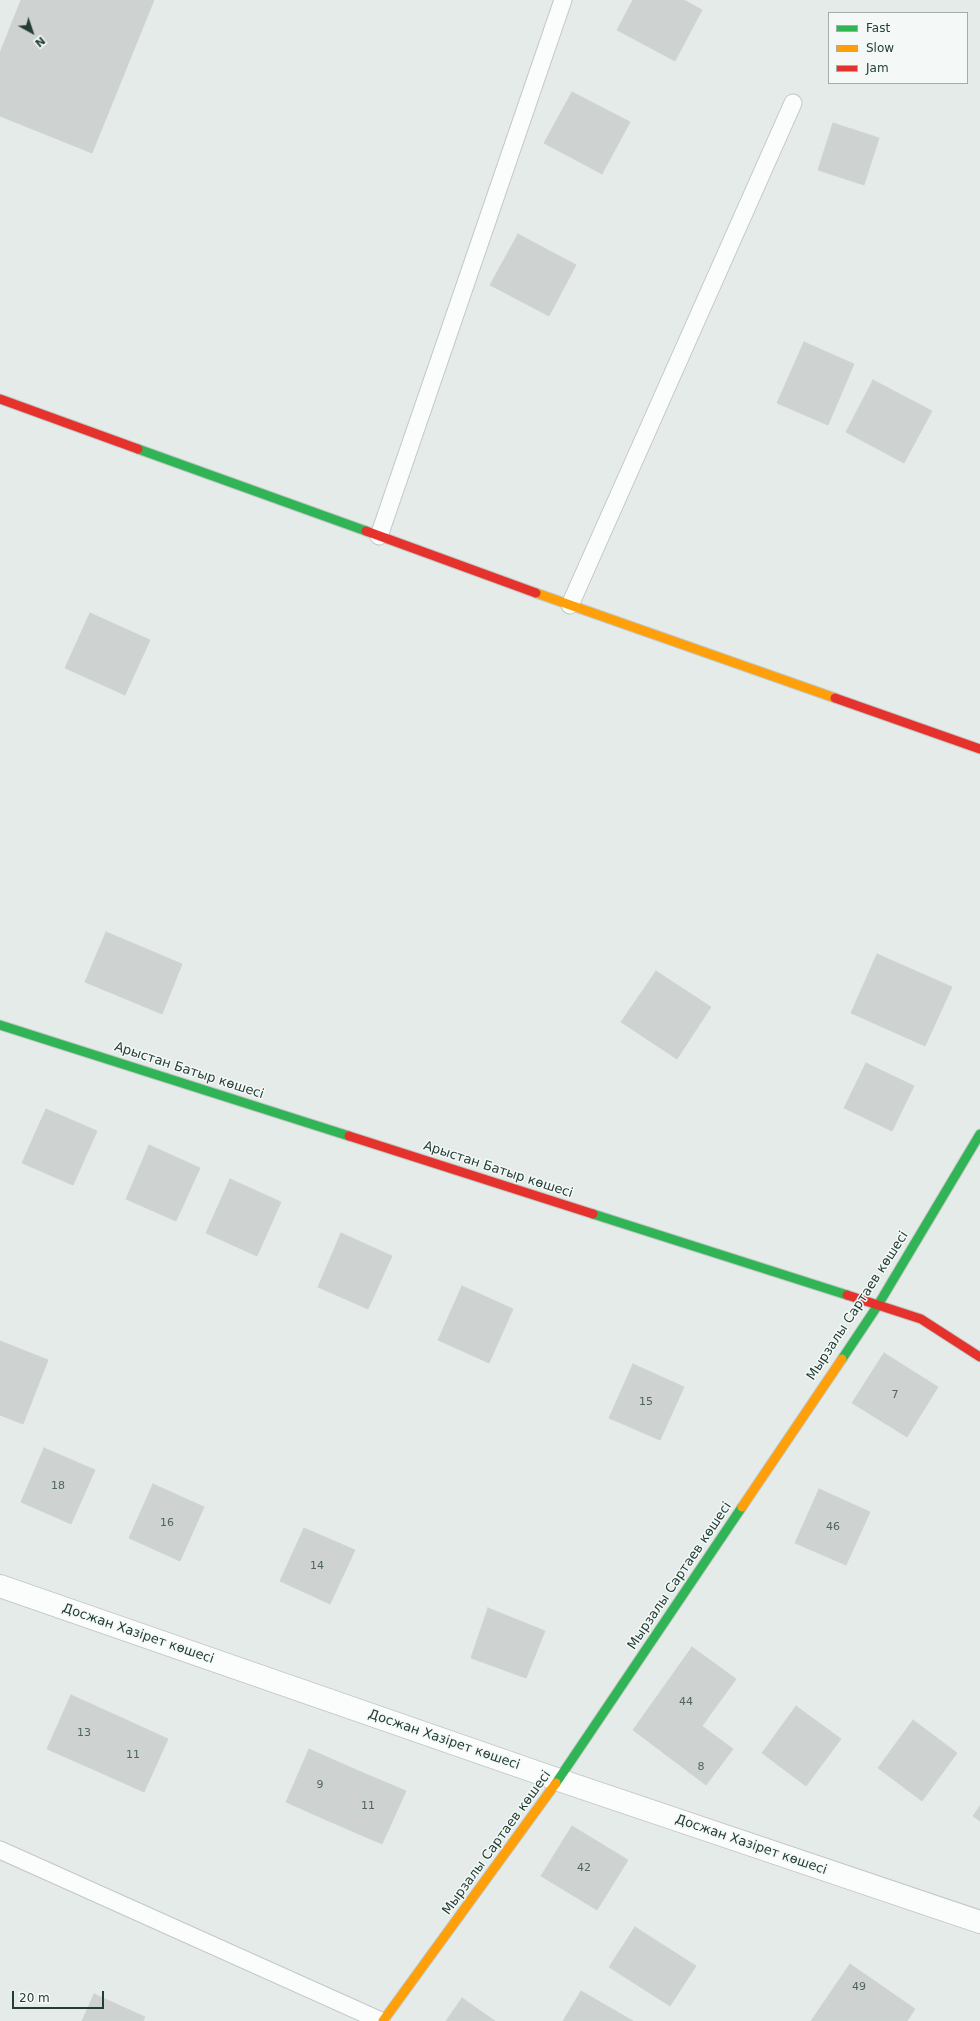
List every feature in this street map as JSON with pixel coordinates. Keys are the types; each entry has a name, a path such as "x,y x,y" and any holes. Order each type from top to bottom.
{"street":[{"path":"0,399 570,606 980,749"},
{"name":"Арыстан Батыр көшесі","path":"0,1025 921,1319 980,1356"},
{"name":"Мырзалы Сартаев көшесі","path":"382,2021 559,1780 878,1305 980,1134"},
{"name":"Досжан Хазірет көшесі","path":"0,1586 559,1780 980,1922"}],"lane":[{"path":"379,536 563,0"},
{"path":"570,606 793,103"},
{"path":"0,1850 382,2021"}],"building":[{"path":"21,0 154,0 92,153 0,116 0,53"},
{"path":"633,0 684,0 702,10 675,61 617,30"},
{"path":"572,92 630,122 602,174 544,143"},
{"path":"833,123 879,138 864,185 818,170"},
{"path":"518,234 576,265 549,316 490,285"},
{"path":"804,342 854,364 828,425 777,403"},
{"path":"873,380 932,411 904,463 846,432"},
{"path":"90,613 150,640 125,695 65,668"},
{"path":"106,932 182,964 162,1014 85,982"},
{"path":"877,954 952,987 925,1046 851,1013"},
{"path":"656,971 711,1007 677,1059 621,1022"},
{"path":"866,1063 914,1086 892,1131 844,1108"},
{"path":"46,1109 97,1131 73,1185 22,1163"},
{"path":"149,1145 200,1168 176,1221 126,1199"},
{"path":"230,1179 281,1202 257,1256 206,1233"},
{"path":"341,1233 392,1256 368,1309 318,1287"},
{"path":"462,1286 513,1309 489,1363 438,1340"},
{"path":"0,1341 48,1360 23,1424 0,1415"},
{"path":"884,1353 938,1387 907,1437 852,1403"},
{"path":"633,1364 684,1387 660,1440 609,1418"},
{"path":"44,1448 95,1470 71,1524 21,1502"},
{"path":"153,1484 204,1507 180,1561 129,1538"},
{"path":"819,1489 870,1512 846,1565 795,1543"},
{"path":"304,1528 355,1550 330,1604 280,1581"},
{"path":"488,1608 545,1631 526,1678"},
{"path":"488,1608 526,1678 471,1658"},
{"path":"692,1647 736,1679 702,1726 633,1730"},
{"path":"71,1695 122,1718 97,1771 47,1749"},
{"path":"796,1706 841,1739 806,1786 762,1753"},
{"path":"122,1718 168,1739 144,1792 97,1771"},
{"path":"913,1720 957,1753 922,1801 878,1768"},
{"path":"702,1726 733,1749 706,1785 633,1730"},
{"path":"309,1749 354,1769 331,1822 286,1802"},
{"path":"354,1769 406,1791 382,1844 331,1822"},
{"path":"980,1806 980,1821 973,1816"},
{"path":"572,1826 628,1860 597,1910 541,1876"},
{"path":"635,1927 696,1966 670,2006 609,1967"},
{"path":"850,1964 915,2009 907,2021 811,2021"},
{"path":"581,1991 633,2021 563,2021"},
{"path":"94,1994 145,2017 143,2021 82,2021"},
{"path":"462,1998 495,2021 446,2021"}],"traffic: fast":[{"path":"138,449 366,531"},
{"path":"0,1025 349,1136"},
{"path":"842,1359 878,1305 980,1134"},
{"path":"593,1214 847,1295"},
{"path":"556,1783 742,1507"}],"traffic: slow":[{"path":"536,593 835,698"},
{"path":"742,1507 842,1359"},
{"path":"383,2021 556,1783"}],"traffic: jam":[{"path":"0,399 138,449"},
{"path":"366,531 536,593"},
{"path":"835,698 980,749"},
{"path":"349,1136 593,1214"},
{"path":"847,1295 921,1319 980,1357"}]}
